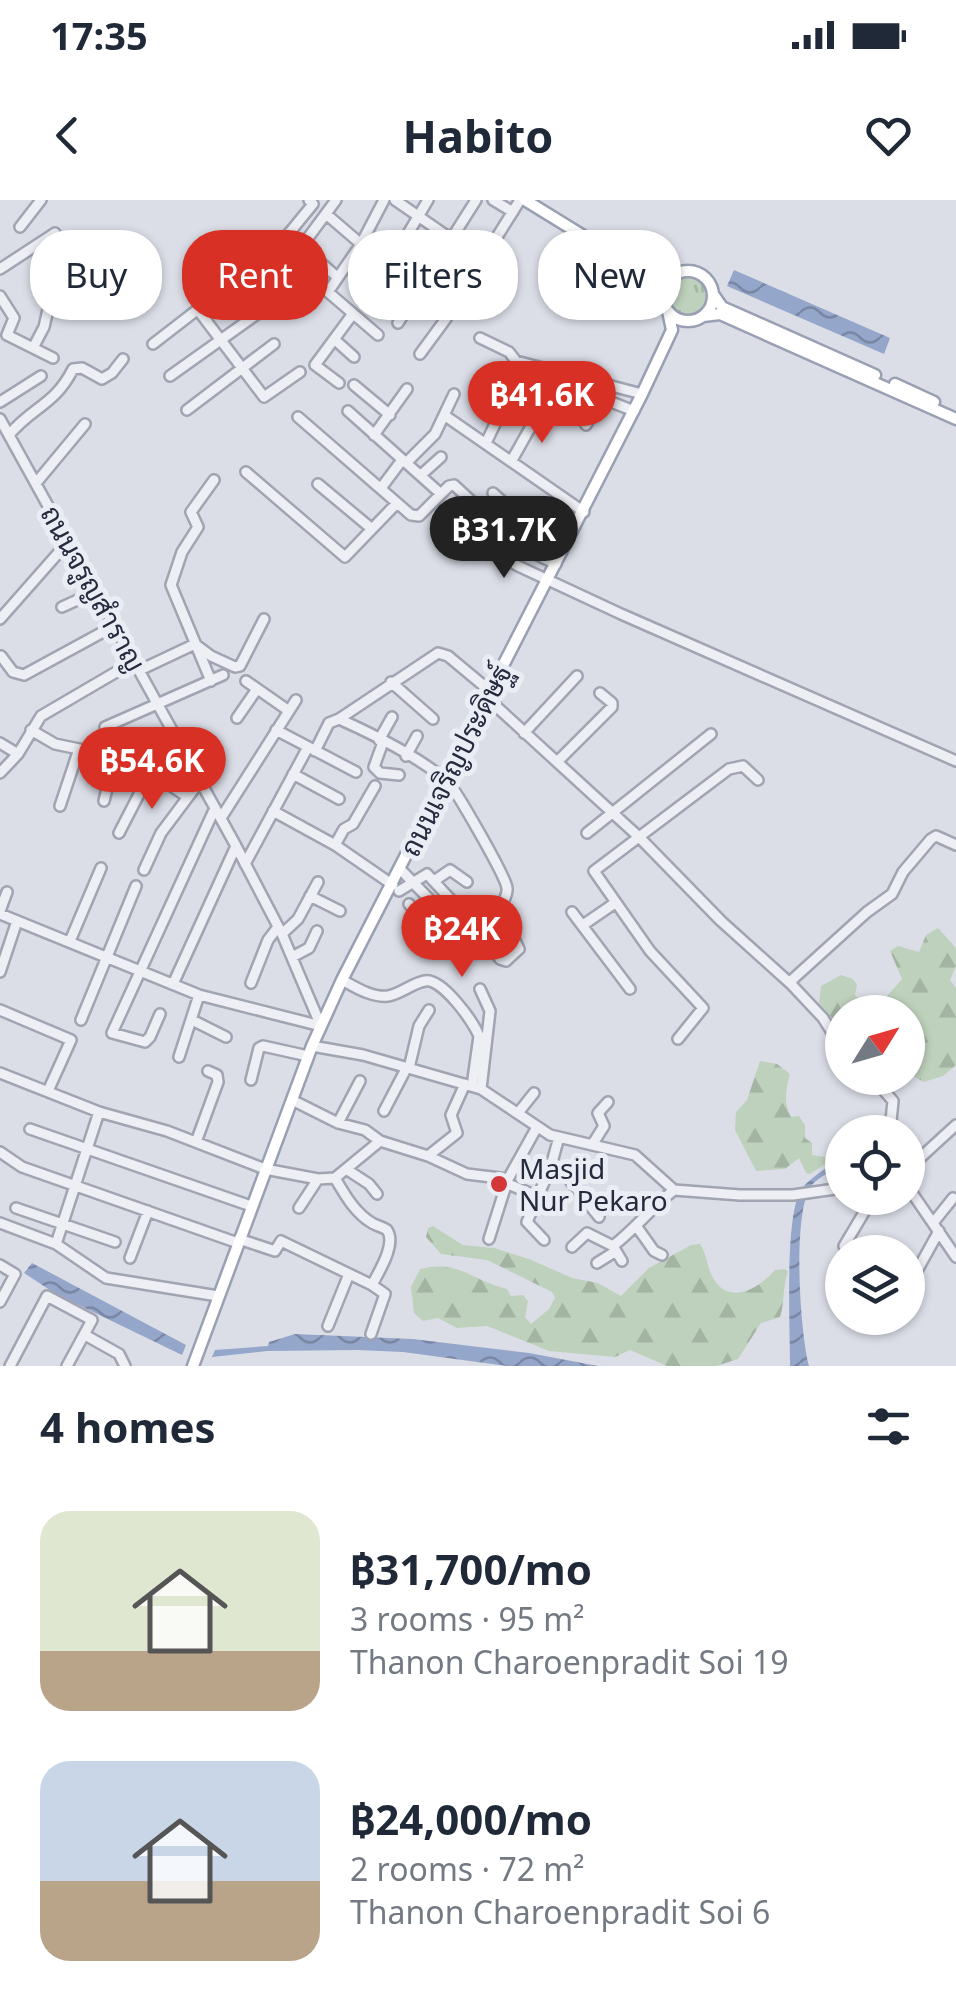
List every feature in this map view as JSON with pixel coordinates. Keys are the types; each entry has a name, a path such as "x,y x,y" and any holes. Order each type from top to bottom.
{"main road":[{"path":"523,200 573,230"},
{"path":"681,275 695,272 706,280 722,307 956,415"},
{"path":"703,316 713,294"},
{"path":"670,320 672,330 703,316 720,314 956,415"},
{"path":"681,319 688,321"},
{"name":"ถนนเจริญประดิษฐ์","path":"193,1366 310,1051 342,980 404,897 400,869 584,512 672,330"}],"street":[{"path":"20,228 41,200"},
{"path":"292,230 313,204 309,200"},
{"path":"336,200 302,246 337,277"},
{"path":"368,230 384,200"},
{"path":"396,200 438,230"},
{"path":"410,230 428,200"},
{"path":"459,230 476,200"},
{"path":"493,200 512,212"},
{"path":"501,230 523,200"},
{"path":"326,214 348,233"},
{"path":"0,269 30,249"},
{"path":"348,262 328,292 348,311"},
{"path":"0,296 14,318 7,336 53,358"},
{"path":"32,348 46,320"},
{"path":"153,344 185,320"},
{"path":"206,320 264,397 300,372"},
{"path":"170,376 249,320"},
{"path":"338,383 314,364 348,320"},
{"path":"358,320 378,335"},
{"path":"420,354 443,320"},
{"path":"480,338 509,352 516,361 642,394"},
{"path":"334,339 354,357"},
{"path":"187,410 274,344"},
{"path":"9,435 60,393 74,369 82,368 102,379 112,374 122,359"},
{"path":"0,402 41,376"},
{"path":"354,386 390,415"},
{"path":"374,436 406,388"},
{"path":"380,488 428,443 454,394"},
{"path":"586,425 601,398 634,411"},
{"path":"486,443 504,405"},
{"path":"348,411 441,494"},
{"path":"512,460 538,414"},
{"path":"444,416 584,512"},
{"path":"298,417 411,514 419,516 454,485 521,547 556,564"},
{"name":"ถนนจรูญสำราญ","path":"0,420 236,846 280,930 321,1026"},
{"path":"36,482 84,424"},
{"path":"420,475 441,456"},
{"path":"246,472 341,556 351,554 397,503"},
{"path":"211,681 170,585 182,552 198,527 191,512 214,480"},
{"path":"318,484 372,529"},
{"path":"493,493 526,522 507,534"},
{"path":"0,619 68,542"},
{"path":"482,544 518,566 956,760"},
{"path":"62,607 95,592"},
{"path":"195,644 235,667 243,663 264,619"},
{"path":"1,656 13,672 24,676 114,626"},
{"path":"0,773 52,708 138,665 195,644"},
{"path":"245,864 293,774 329,723 344,721 391,682 438,653 448,656 825,1020"},
{"path":"105,727 224,675"},
{"path":"524,733 578,676"},
{"path":"246,681 289,710"},
{"path":"391,682 433,719"},
{"path":"238,718 257,689"},
{"path":"558,761 612,707 600,693"},
{"path":"160,1014 150,1038 144,1042 112,1032 218,813 296,700"},
{"path":"392,717 374,768 380,773 399,775"},
{"path":"274,811 335,845 404,897 413,882 427,874 500,959 506,961 517,953 519,945 500,909 508,893 496,857 466,816 455,790 445,779 344,721"},
{"path":"31,730 55,744 136,762 186,796"},
{"path":"276,730 356,772"},
{"path":"586,833 712,734"},
{"path":"406,756 417,736"},
{"path":"0,743 18,754"},
{"path":"60,806 79,750"},
{"path":"104,800 115,756"},
{"path":"678,1039 703,1008 650,951 594,870 735,766 743,766 758,780"},
{"path":"119,832 151,771"},
{"path":"293,774 339,799"},
{"path":"144,870 186,796 200,780"},
{"path":"335,845 344,829 353,824 375,786"},
{"path":"790,984 892,894 902,872 931,839 936,836 956,844"},
{"path":"173,984 236,846"},
{"path":"70,941 101,868"},
{"path":"400,869 433,903"},
{"path":"434,880 450,870 467,882"},
{"path":"251,983 268,940 298,920 318,882"},
{"path":"81,1020 136,886"},
{"path":"7,892 0,913 16,921 199,995 321,1026"},
{"path":"310,896 340,911"},
{"path":"583,926 615,903"},
{"path":"572,912 630,989"},
{"path":"0,972 16,921"},
{"path":"292,957 310,948 318,931"},
{"path":"342,980 377,996 388,996 432,980 443,988 479,1036 472,1087"},
{"path":"428,1156 458,1133 451,1115 472,1087 490,1011 480,990"},
{"path":"179,1056 199,995"},
{"path":"0,1010 70,1040 48,1091"},
{"path":"384,1110 408,1067 419,1026 429,1010"},
{"path":"192,1020 226,1038"},
{"path":"251,1080 259,1048 268,1046 408,1067 472,1087 559,1137 635,1155 674,1190 740,1196 825,1192"},
{"path":"196,1142 218,1082 217,1075 208,1072"},
{"path":"0,1073 265,1169 318,1179 335,1178 380,1141"},
{"path":"338,1122 360,1081"},
{"path":"518,1113 534,1093"},
{"path":"292,1100 338,1122 366,1130 380,1141 475,1177 507,1181 536,1196"},
{"path":"592,1145 604,1126 598,1113 608,1102"},
{"path":"56,1244 99,1112"},
{"path":"925,1153 956,1125"},
{"path":"489,1239 507,1181 536,1127"},
{"path":"30,1130 252,1206"},
{"path":"544,1240 527,1224 559,1137"},
{"path":"0,1152 22,1167 239,1241 275,1250 281,1241 372,1285 384,1294 371,1334"},
{"path":"551,1166 568,1178 599,1217"},
{"path":"346,1169 377,1194"},
{"path":"335,1178 353,1206 372,1224 388,1231 386,1260 372,1285"},
{"path":"298,1208 318,1179"},
{"path":"597,1263 637,1227 648,1210 674,1190"},
{"path":"925,1248 954,1198"},
{"path":"16,1208 115,1242"},
{"path":"925,1211 956,1257"},
{"path":"130,1258 148,1212"},
{"path":"0,1223 56,1244 106,1278 218,1296"},
{"path":"637,1227 654,1251 662,1255"},
{"path":"572,1247 587,1233 614,1248 622,1261"},
{"path":"0,1265 14,1274 0,1302"},
{"path":"328,1326 349,1274"},
{"path":"10,1366 47,1296 92,1320 67,1366"},
{"path":"85,1334 120,1354 122,1365"}],"green space":[{"path":"681,279 695,279 707,296 701,309 688,315 681,313"},
{"path":"938,928 956,948 956,966 950,980 956,988 956,1065 943,1076 925,1082 925,995 888,995 902,979 890,951 898,946 919,952 926,935"},
{"path":"841,975 857,985 855,995 825,995 825,1010 819,1003 821,986"},
{"path":"760,1061 777,1064 790,1074 788,1112 791,1117 799,1116 805,1125 805,1138 812,1143 812,1155 825,1157 825,1164 810,1174 799,1158 785,1169 756,1171 735,1130 736,1112 747,1100"},
{"path":"433,1226 463,1245 494,1248 529,1259 572,1278 598,1283 621,1296 649,1268 700,1244 712,1276 726,1291 743,1292 775,1270 785,1269 788,1272 782,1311 780,1317 761,1323 738,1359 716,1366 667,1366 630,1350 615,1357 549,1351 487,1326 457,1328 438,1318 423,1321 414,1313 411,1287 420,1269 455,1269 507,1289 511,1296 523,1295 528,1301 525,1317 531,1324 549,1309 555,1298 552,1292 487,1260 441,1254 426,1237 428,1228"}],"water":[{"path":"734,270 890,338 884,354 727,286"},
{"path":"825,1168 825,1175 811,1186 801,1221 800,1274 809,1366 790,1366 792,1228 799,1194"},
{"path":"32,1263 186,1345 182,1355 56,1294 24,1273"},
{"path":"295,1334 413,1339 598,1366 507,1366 358,1350 267,1351 212,1357 215,1350 268,1346 269,1342"}],"place":[{"name":"Masjid Nur Pekaro","path":"499,1184"}]}
